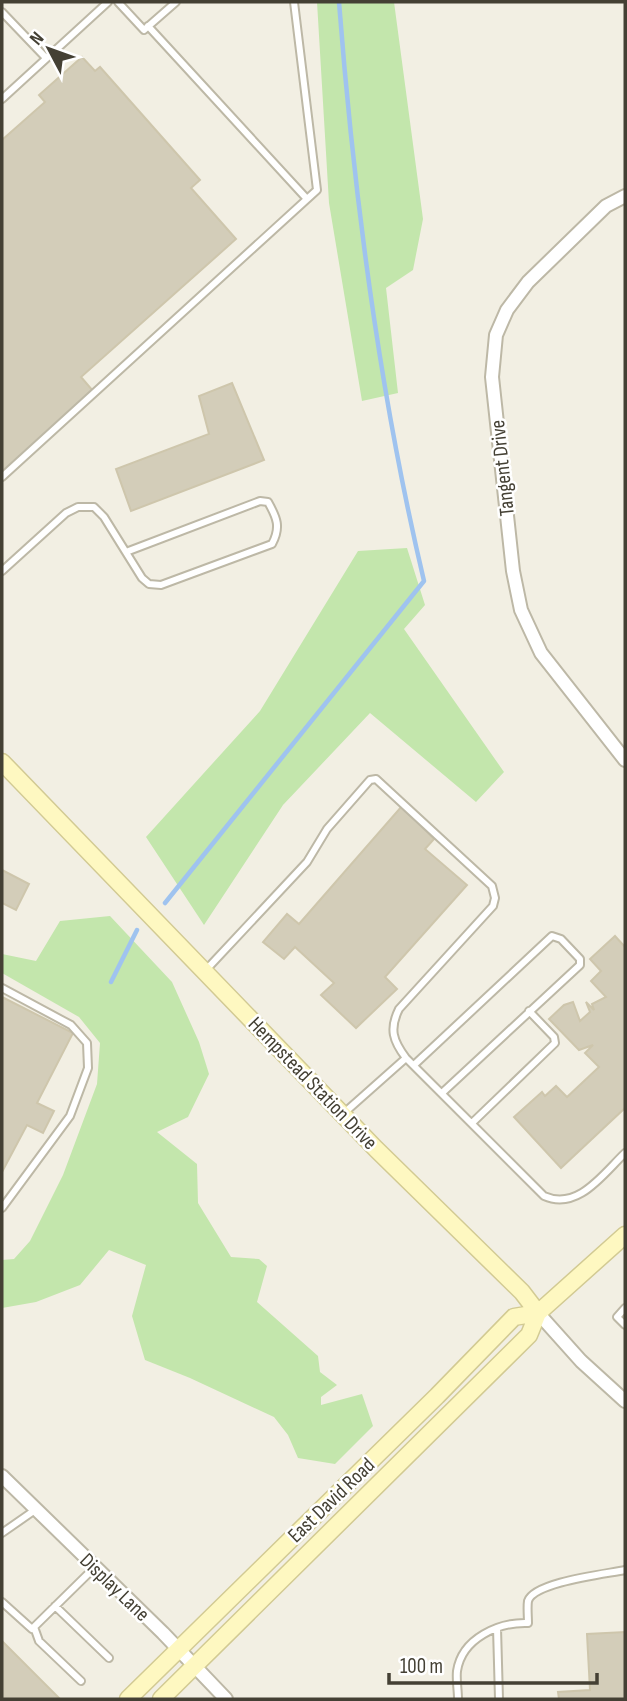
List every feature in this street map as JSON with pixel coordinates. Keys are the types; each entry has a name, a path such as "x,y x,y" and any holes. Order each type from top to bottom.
{"street":[{"name":"Tangent Drive","path":"625,196 606,206 528,282 507,310 496,335 492,377 513,570 521,610 541,653 625,761"},
{"name":"Hempstead Station Drive","path":"2,762 343,1114 522,1292 551,1330 581,1361 625,1401"},
{"name":"East David Road","path":"128,1699 514,1317 538,1313 625,1235"},
{"name":"East David Road","path":"161,1699 529,1335 538,1313"},
{"name":"Display Lane","path":"2,1476 226,1699"}],"lane":[{"path":"2,99 108,2"},
{"path":"118,2 144,30 176,2"},
{"path":"2,477 317,190 294,2"},
{"path":"2,12 46,58"},
{"path":"148,26 307,199"},
{"path":"2,571 66,513 78,506 94,507 104,517 142,578 149,584 161,585 272,544 278,533 277,519 268,502 260,501 126,552"},
{"path":"205,971 307,862 327,829 370,780 376,779 492,886 495,898 493,906 399,1009 392,1031 397,1046 544,1196 555,1201 578,1197 625,1153"},
{"path":"414,1065 552,936 561,939 580,959 580,965 442,1093"},
{"path":"2,988 71,1024 87,1043 88,1068 70,1116 2,1208"},
{"path":"472,1123 555,1043 554,1037 529,1012"},
{"path":"343,1114 406,1058"},
{"path":"625,1308 617,1317 625,1325"},
{"path":"2,1533 35,1510"},
{"path":"2,1602 32,1629 94,1568"},
{"path":"458,1699 457,1670 468,1646 510,1622 528,1623 528,1600 535,1591 558,1583 625,1570"},
{"path":"55,1606 109,1658"},
{"path":"34,1627 39,1641 81,1681"},
{"path":"497,1628 499,1699"}],"green space":[{"path":"317,2 394,2 423,219 413,270 386,288 398,393 362,401 329,203"},
{"path":"407,548 425,605 404,629 504,772 476,802 370,713 283,805 204,925 146,837 260,711 358,551"},
{"path":"110,916 172,982 199,1042 209,1074 188,1117 157,1132 197,1164 198,1203 231,1257 259,1259 267,1266 257,1302 318,1356 320,1372 337,1385 321,1397 321,1405 362,1394 373,1426 335,1464 298,1458 288,1435 274,1417 145,1360 132,1316 146,1265 109,1250 80,1285 36,1302 2,1308 2,1260 14,1259 30,1241 63,1175 97,1084 100,1043 79,1017 2,973 2,954 36,961 60,921"}],"building":[{"path":"82,57 95,71 100,67 200,180 191,188 236,239 81,377 93,391 2,472 2,140 45,102 39,95"},
{"path":"232,383 264,460 131,511 116,469 209,434 199,396"},
{"path":"402,806 434,839 425,849 467,885 385,977 397,989 356,1028 321,995 334,983 295,947 284,959 263,942 287,914 299,924"},
{"path":"2,870 29,884 16,910 2,903"},
{"path":"615,936 625,947 625,1108 561,1168 514,1117 542,1092 545,1096 556,1086 567,1097 599,1067 585,1053 593,1045 579,1050 549,1019 564,1005 573,1002 580,1021 590,1012 586,1002 594,1010 592,1004 606,997 591,981 601,971 590,959"},
{"path":"2,997 73,1033 37,1103 54,1111 43,1133 27,1125 2,1172"},
{"path":"625,1632 625,1699 559,1699 558,1692 590,1690 587,1634"},
{"path":"2,1641 60,1699 2,1699"}],"waterway":[{"path":"165,903 424,581 394,438 370,293 352,148 339,2"},
{"path":"111,982 137,930"}]}
